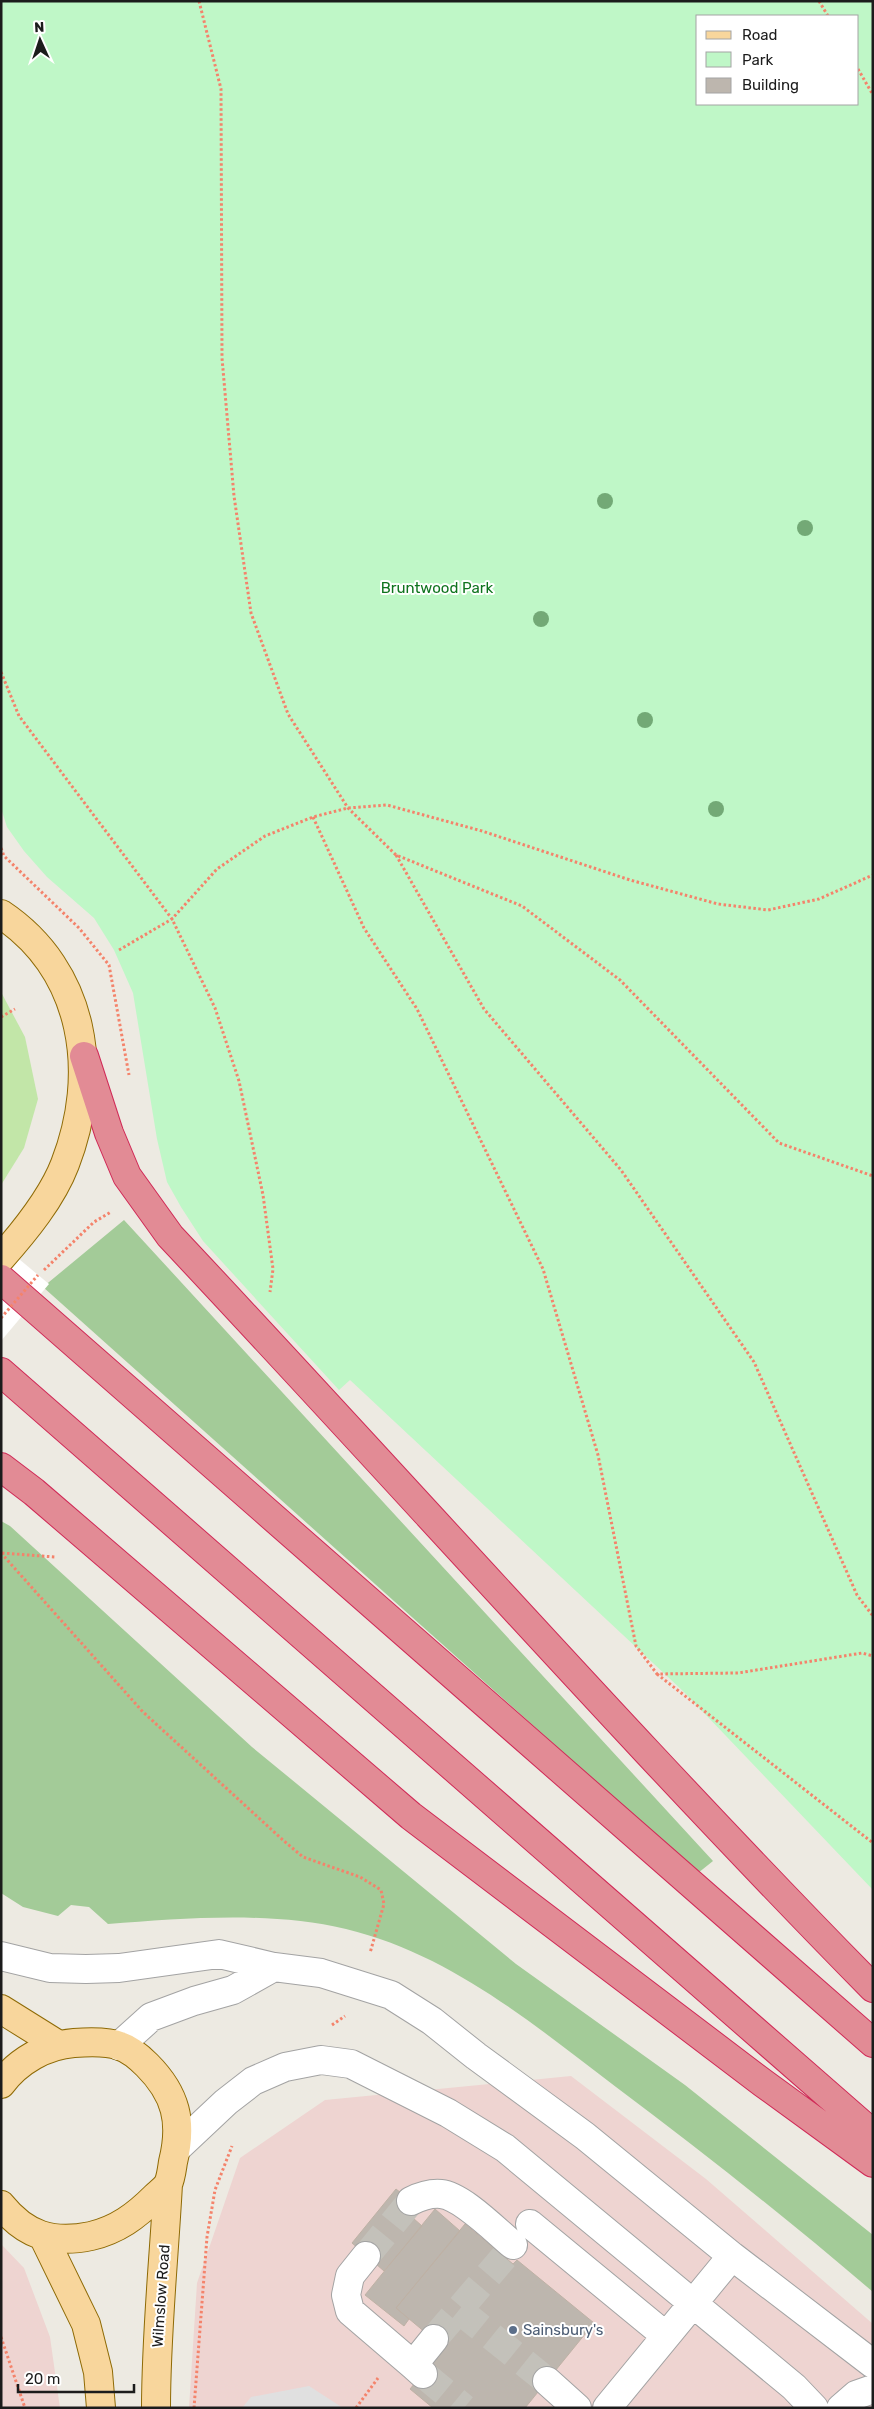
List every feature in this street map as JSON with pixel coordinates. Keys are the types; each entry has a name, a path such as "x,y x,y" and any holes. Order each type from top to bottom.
{"highway":[{"path":"84,1056 109,1134 127,1176 170,1236 266,1338 601,1705 744,1857 873,1988"},
{"path":"1,1279 873,2043"},
{"path":"1,1372 873,2134"},
{"path":"1,1467 34,1492 411,1816 763,2083 873,2163"}],"main road":[{"path":"1,914 30,938 61,978 73,1006 84,1056 81,1100 74,1134 64,1166 39,1209 5,1254"},
{"path":"1,2009 57,2044"},
{"path":"1,2084 24,2061 57,2044 90,2042 120,2046"},
{"name":"Wilmslow Road","path":"120,2046 142,2060 160,2078 170,2094 177,2114 176,2149 168,2184 156,2345 156,2408"},
{"path":"1,2205 13,2220 44,2238 79,2238 111,2231 140,2213 168,2184"},
{"path":"44,2238 86,2324 98,2372 101,2408"}],"street":[{"path":"1,1956 50,1968 86,1969 119,1968 218,1954 274,1967 322,1973 391,1995 432,2021 476,2056 585,2136 732,2256 873,2364"},
{"path":"120,2046 151,2017 194,2001 233,1990 274,1967"},
{"path":"176,2149 226,2102 254,2081 285,2067 321,2060 351,2064 448,2113 505,2148 794,2387 814,2408"},
{"path":"516,2242 556,2190"},
{"path":"411,2201 424,2195 443,2194 460,2202 516,2242 666,2336"},
{"path":"366,2256 350,2276 346,2295 350,2312 418,2370 434,2340"},
{"path":"607,2408 732,2256"},
{"path":"547,2381 577,2408"},
{"path":"841,2408 856,2395 873,2389"}],"path":[{"path":"198,1 221,89 222,358 234,496 251,613 288,714 348,808 396,855 484,1009 621,1170 754,1362 854,1587 873,1616"},
{"path":"819,1 827,15"},
{"path":"859,71 873,95"},
{"path":"1,672 19,716 172,919 216,1008 239,1081 263,1195 272,1269 266,1338"},
{"path":"119,950 172,919 217,868 265,836 313,817 348,808 387,804 428,815 630,880 718,904 768,910 819,899 873,875"},
{"path":"313,817 364,928 417,1009 543,1269 598,1455 636,1646 657,1674 873,1843"},
{"path":"396,855 522,906 620,980 779,1143 873,1176"},
{"path":"1,1017 15,1009"},
{"path":"1,1318 38,1275 94,1222 110,1213"},
{"path":"1,1553 144,1712 284,1841 303,1857 360,1877 381,1890 384,1904 360,1984 349,2013 323,2032 321,2060"},
{"path":"657,1674 738,1673 862,1653 873,1656"},
{"path":"194,2408 207,2237 215,2190 231,2147 236,2140"},
{"path":"1,2337 25,2408"}],"shaded area":[{"path":"571,2076 706,2179 873,2324 873,2408 189,2408 197,2283 240,2158 325,2100"},
{"path":"1,2244 24,2268 50,2337 60,2408 1,2408"},
{"path":"309,2386 343,2408 242,2408 251,2397"}],"green space":[{"name":"Bruntwood Park","path":"1,1 873,1 873,1890 684,1692 350,1380 339,1390 203,1241 167,1182 157,1139 133,993 114,950 94,918 47,877 24,851 7,827 1,808"},
{"path":"1,992 25,1037 38,1099 24,1148 1,1185"},
{"path":"124,1220 713,1861 698,1873 43,1287"},
{"path":"1,1521 10,1526 252,1747 516,1964 685,2085 873,2235 873,2292 682,2137 553,2039 489,1994 455,1973 420,1955 384,1940 317,1923 257,1918 197,1918 108,1924 89,1907 71,1905 58,1916 23,1907 1,1893"}],"pier":[{"path":"1,1244 49,1284 1,1341"}],"building":[{"path":"396,2189 421,2209 413,2218 422,2226 384,2271 352,2243"},
{"path":"435,2209 460,2231 396,2308 409,2319 404,2326 365,2295"},
{"path":"465,2224 513,2264 517,2260 594,2323 525,2408 433,2408 410,2389 444,2348 396,2308"}],"tunnel":[{"path":"366,2256 411,2201"},
{"path":"434,2339 504,2257"},
{"path":"459,2310 547,2381"},
{"path":"423,2374 464,2408"}],"place":[{"name":"Sainsbury's","path":"513,2330"}]}
